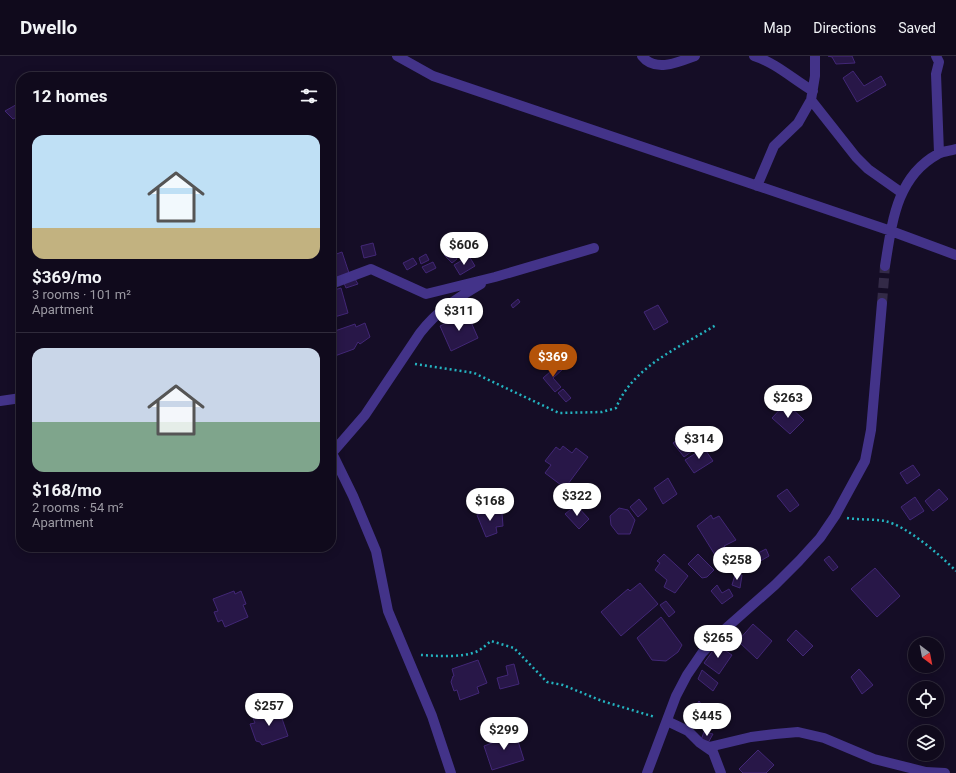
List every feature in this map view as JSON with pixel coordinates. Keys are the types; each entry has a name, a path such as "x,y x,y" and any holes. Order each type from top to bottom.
{"street":[{"path":"397,56 433,76 891,231 956,255"},
{"path":"642,56 650,64 658,66 695,56"},
{"path":"754,56 762,58 783,70 798,82 812,96 843,142 864,165 902,193"},
{"path":"757,186 774,146 798,123 812,96 815,76 815,56"},
{"path":"939,153 936,74 940,58"},
{"path":"885,266 891,231 902,193 914,174 939,153 956,149"},
{"path":"336,282 371,269 426,294 495,277 594,248"},
{"path":"336,447 365,415 400,361 430,320 442,309 474,287 495,277"},
{"path":"647,773 676,696 687,675 702,653 724,630 799,561 820,538 835,516 865,461 871,430 882,303"},
{"path":"0,401 16,399"},
{"path":"336,462 353,496 376,551 388,611 432,716 451,773"},
{"path":"667,721 688,731 700,744 713,752 721,773"},
{"path":"700,744 709,747 751,737 798,732 824,738 874,759 926,772 945,773"}],"path":[{"path":"400,361 474,373 559,413 602,412 616,408 625,389 655,362 716,325"},
{"path":"835,516 885,521 901,528 923,542 956,571"},
{"path":"406,655 452,656 477,651 491,641 514,648 548,682 563,685 602,701 667,721"}],"building":[{"path":"828,56 852,56 855,63 836,64 832,57"},
{"path":"853,71 864,86 881,76 886,85 857,102 843,78"},
{"path":"16,105 16,118 13,119 5,111"},
{"path":"373,243 376,255 364,258 361,246"},
{"path":"452,251 457,259 452,263 444,255"},
{"path":"342,252 349,273 336,278 336,254"},
{"path":"426,254 429,260 421,264 419,258"},
{"path":"469,256 475,266 460,275 454,265"},
{"path":"413,258 417,264 407,270 403,263"},
{"path":"433,262 436,268 426,273 422,267"},
{"path":"355,279 358,284 346,288 344,283"},
{"path":"341,288 348,313 336,317 336,290"},
{"path":"518,299 520,302 513,308 511,305"},
{"path":"658,305 668,322 654,330 644,312"},
{"path":"467,313 478,338 451,351 440,326"},
{"path":"365,323 370,337 360,344 358,342 354,349 336,356 336,331 355,324 356,327"},
{"path":"559,364 563,369 553,378 561,387 555,392 543,378"},
{"path":"563,389 571,398 566,402 558,393"},
{"path":"786,403 804,420 790,434 772,418"},
{"path":"684,435 695,449 684,457 673,443"},
{"path":"563,446 572,453 576,448 588,457 565,488 545,473 551,465 545,461 556,447 560,450"},
{"path":"704,448 713,461 694,473 685,460"},
{"path":"913,465 920,475 907,484 900,473"},
{"path":"668,478 677,494 663,504 654,488"},
{"path":"787,489 799,505 790,512 777,496"},
{"path":"939,489 948,499 933,511 925,501"},
{"path":"915,497 924,511 910,520 901,507"},
{"path":"639,499 647,509 638,517 630,507"},
{"path":"576,505 589,519 579,529 565,514"},
{"path":"619,508 628,510 635,520 630,534 618,534 611,525 610,516"},
{"path":"491,509 493,514 502,513 503,526 496,527 497,533 486,537 477,515"},
{"path":"711,515 713,519 719,516 736,540 724,546 726,548 715,555 697,526"},
{"path":"739,549 747,558 731,572 723,563"},
{"path":"766,549 769,556 757,563 752,556"},
{"path":"664,554 688,576 675,593 664,587 667,580 655,570 660,563 657,561"},
{"path":"698,554 714,570 707,577 702,578 688,564"},
{"path":"829,556 838,567 833,571 824,560"},
{"path":"875,568 900,596 877,617 851,589"},
{"path":"735,575 742,575 740,588 732,585"},
{"path":"640,583 658,604 621,636 601,612 628,589 630,591"},
{"path":"717,585 722,593 729,589 733,596 722,604 711,591"},
{"path":"234,591 235,594 241,591 246,604 243,605 248,617 225,627 222,620 218,622 214,612 218,611 213,599"},
{"path":"666,601 675,612 669,617 660,605"},
{"path":"661,617 682,645 678,652 666,661 652,660 637,638"},
{"path":"753,624 772,641 757,659 738,641"},
{"path":"796,630 813,646 803,656 787,640"},
{"path":"717,645 732,655 719,674 704,663"},
{"path":"478,660 487,683 477,687 479,693 460,700 457,690 454,691 451,682 454,676 452,669"},
{"path":"514,664 519,684 500,689 497,678 508,675 506,666"},
{"path":"859,669 873,685 862,694 851,677"},
{"path":"702,670 718,683 713,691 698,679"},
{"path":"699,701 701,704 712,710 705,721 692,713"},
{"path":"278,707 288,736 262,745 260,742 256,741 250,724 255,723 253,718 263,715 262,712"},
{"path":"506,732 517,738 524,760 492,770 484,746 492,743 493,738"},
{"path":"704,732 713,734 708,743 701,740"},
{"path":"758,750 774,765 766,773 743,773 739,769"}],"tunnel":[{"path":"882,303 885,266"}]}
